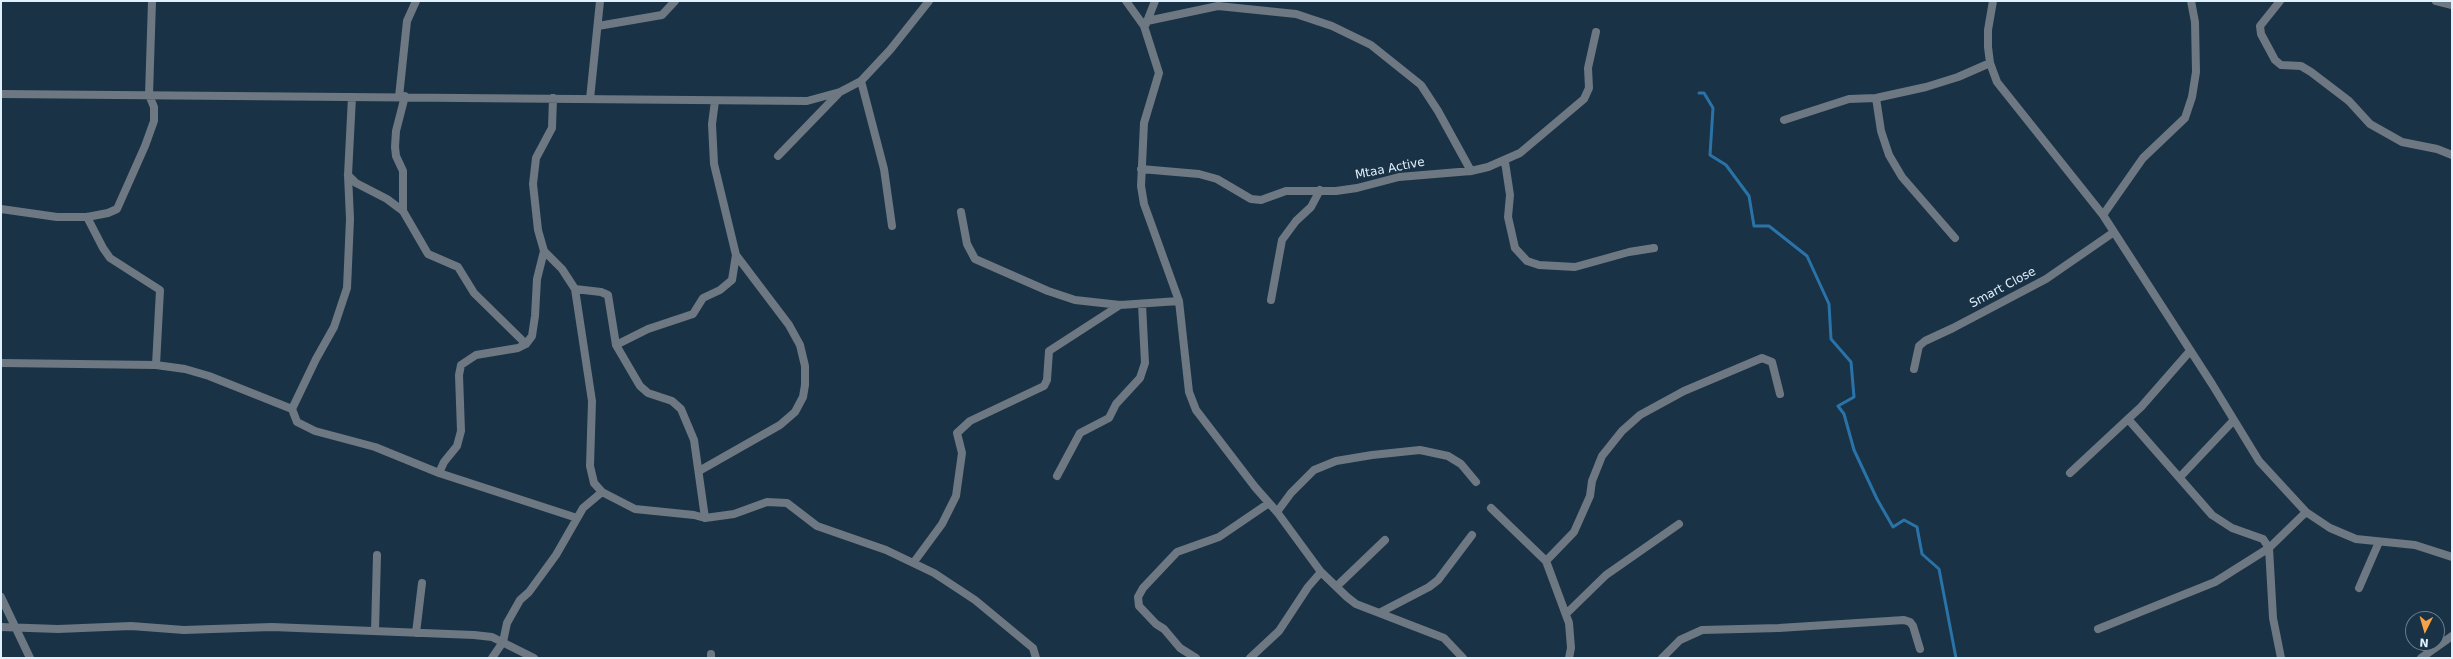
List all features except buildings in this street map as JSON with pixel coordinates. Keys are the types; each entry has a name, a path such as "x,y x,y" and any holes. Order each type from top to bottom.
{"street":[{"path":"1,209 57,217 87,217 108,213 117,209 154,121 154,107 149,95 152,1"},
{"path":"403,212 402,171 396,156 395,140 402,96 407,21 416,1"},
{"path":"590,99 600,1"},
{"path":"598,26 662,15 675,1"},
{"path":"1,94 352,97 402,96 451,98 807,101 840,92 861,81 890,50 929,1"},
{"path":"1126,1 1146,24 1158,73 1144,123 1141,169 1144,204 1180,301 1189,392 1196,410 1277,512 1321,572 1356,604 1381,612 1444,638 1463,658"},
{"path":"1146,24 1155,1"},
{"path":"1993,1 1988,30 1990,63 2000,87 2103,215 2259,461 2306,512 2330,528 2356,539 2415,546 2452,557"},
{"path":"2103,215 2142,158 2185,118 2192,97 2196,72 2195,22 2191,1"},
{"path":"2280,1 2260,26 2261,34 2275,60 2281,65 2301,66 2311,72 2349,101 2370,124 2402,142 2437,149 2452,155"},
{"path":"2436,1 2450,3"},
{"path":"1146,24 1218,6 1296,14 1332,26 1371,45 1421,85 1438,111 1471,171"},
{"name":"Mtaa Active","path":"1141,169 1199,174 1217,179 1251,199 1260,200 1286,191 1357,188 1399,177 1471,171 1505,162 1520,153 1584,99 1590,88 1588,68 1596,32"},
{"path":"1784,120 1849,100 1876,98 1958,78 1990,63"},
{"path":"861,81 884,169 892,226"},
{"path":"778,156 840,92"},
{"path":"352,97 348,175 350,219 347,288 334,327 316,359 292,409 297,422 315,431 375,447 439,473 577,518"},
{"path":"553,98 552,128 536,158 533,171 538,230 544,251 562,269 575,289 592,401 590,466 594,483 602,492 636,509 694,515 705,518 734,514 767,502 787,503 817,526 886,550 914,562 934,573 975,600 1033,648 1036,658"},
{"path":"1876,98 1881,131 1889,155 1902,177 1955,238"},
{"path":"616,345 648,329 693,314 703,298 720,290 732,280 736,255 714,164 712,124 715,101"},
{"path":"1505,162 1510,195 1508,217 1515,248 1527,261 1539,265 1575,267 1628,252 1654,248"},
{"path":"348,175 356,183 387,199 403,212 428,254 458,267 474,293 526,344"},
{"path":"1270,300 1282,240 1296,221 1311,207 1320,190"},
{"path":"961,212 968,244 975,259 1015,277 1075,300 1120,305 1180,301"},
{"path":"87,217 103,248 110,258 160,290 156,366"},
{"name":"Smart Close","path":"1914,369 1919,346 1925,341 2046,279 2114,232"},
{"path":"439,473 444,462 457,446 461,431 459,375 461,365 476,355 508,351 526,344 532,336 536,316 536,279 544,251"},
{"path":"699,471 780,425 795,412 803,398 805,366 800,345 789,325 736,255"},
{"path":"575,289 601,292 608,295 616,345 640,386 648,393 672,401 681,409 694,440 705,518"},
{"path":"1057,476 1080,433 1109,418 1116,404 1140,378 1145,363 1142,304"},
{"path":"914,562 942,524 956,496 962,453 957,433 970,421 1044,386 1048,374 1049,351 1120,305"},
{"path":"2070,473 2142,407 2190,351"},
{"path":"1546,561 1574,532 1590,496 1592,481 1602,456 1622,431 1640,415 1684,391 1762,358 1772,362 1780,394"},
{"path":"1,363 156,366 184,369 209,376 292,409"},
{"path":"2128,419 2212,515 2232,528 2263,539 2268,548 2273,618 2281,658"},
{"path":"2180,477 2233,421"},
{"path":"1277,512 1291,493 1314,470 1336,461 1372,455 1420,450 1448,456 1461,464 1476,482"},
{"path":"492,658 503,642 507,623 520,600 529,592 556,555 583,508 602,492"},
{"path":"1196,658 1180,648 1164,629 1156,624 1139,606 1138,596 1177,552 1219,537 1269,503"},
{"path":"1491,508 1546,561 1566,614 1571,648 1569,658"},
{"path":"2098,629 2215,582 2268,548 2306,512"},
{"path":"1566,614 1606,575 1679,524"},
{"path":"1381,612 1429,588 1438,580 1472,535"},
{"path":"1337,586 1385,540"},
{"path":"2359,588 2379,542"},
{"path":"375,631 377,555"},
{"path":"1250,658 1279,631 1308,587 1321,572"},
{"path":"416,633 422,582"},
{"path":"1,597 30,658"},
{"path":"1662,658 1680,640 1702,630 1779,628 1904,620 1910,622 1913,626 1920,649"},
{"path":"1,627 58,629 131,626 184,630 272,627 474,635 492,637 534,658"},
{"path":"2421,658 2452,636"}],"waterway":[{"path":"1699,93 1704,93 1713,108 1710,155 1726,165 1749,196 1754,226 1769,226 1807,256 1829,304 1831,339 1851,362 1854,397 1838,406 1844,414 1854,450 1877,499 1893,527 1904,520 1917,527 1922,554 1939,569 1956,658"}]}
